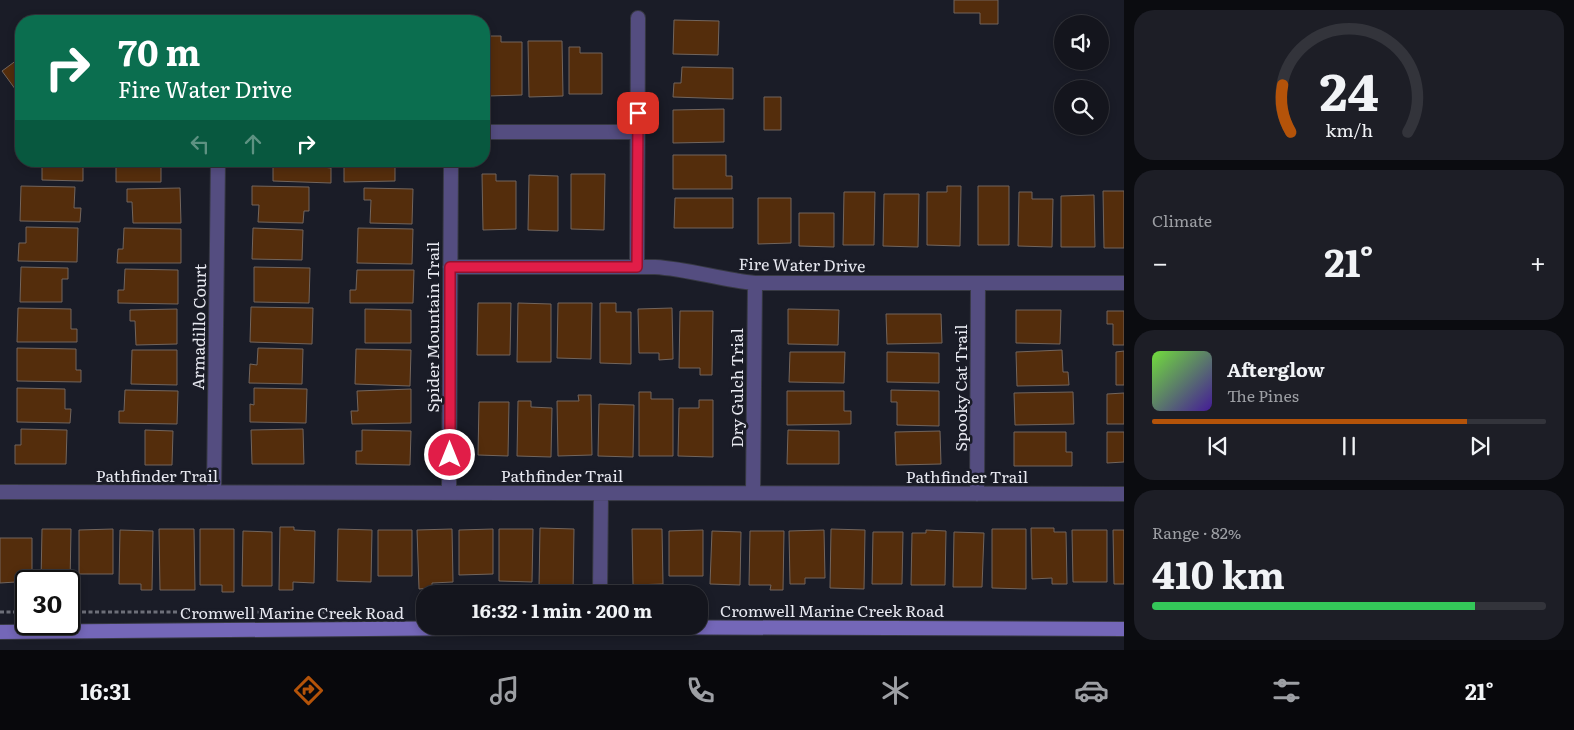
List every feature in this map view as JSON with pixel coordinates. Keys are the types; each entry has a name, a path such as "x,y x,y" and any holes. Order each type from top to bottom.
{"main road":[{"name":"Cromwell Marine Creek Road","path":"708,627 1124,629"},
{"name":"Cromwell Marine Creek Road","path":"0,632 416,629"}],"street":[{"path":"637,267 638,18"},
{"path":"490,132 638,132"},
{"name":"Armadillo Court","path":"214,492 218,167"},
{"name":"Spider Mountain Trail","path":"449,493 450,167"},
{"name":"Fire Water Drive","path":"450,267 671,268 755,282 1124,284"},
{"name":"Dry Gulch Trial","path":"753,493 755,282"},
{"name":"Spooky Cat Trail","path":"977,494 978,283"},
{"name":"Pathfinder Trail","path":"0,492 1124,494"},
{"path":"600,585 601,493"}],"path":[{"path":"0,612 15,612"},
{"path":"80,612 356,612"}],"building":[{"path":"954,0 998,0 998,24 980,24 980,13 954,13"},
{"path":"674,20 719,21 718,55 673,54"},
{"path":"490,36 501,36 501,42 522,42 522,95 490,96"},
{"path":"528,41 562,41 563,96 529,97"},
{"path":"569,47 580,47 580,53 602,53 602,94 569,94"},
{"path":"15,61 15,89 2,71"},
{"path":"682,67 733,68 733,99 673,97 674,83 681,83"},
{"path":"764,97 781,97 781,130 764,130"},
{"path":"724,109 724,142 673,143 673,110"},
{"path":"673,155 726,155 726,176 732,176 732,189 673,189"},
{"path":"42,167 83,167 83,181 42,180"},
{"path":"116,167 161,167 161,182 116,182"},
{"path":"273,167 331,168 331,183 273,181"},
{"path":"344,167 395,167 395,181 344,182"},
{"path":"482,174 496,174 496,181 516,181 516,229 483,230"},
{"path":"571,174 605,174 604,230 571,229"},
{"path":"529,175 558,176 558,231 528,230"},
{"path":"21,186 75,187 74,208 81,208 80,222 20,221"},
{"path":"252,186 309,187 309,211 304,211 303,223 258,222 259,205 252,205"},
{"path":"947,186 961,186 960,246 927,245 927,192 947,192"},
{"path":"978,186 1009,186 1009,245 978,245"},
{"path":"180,188 181,223 133,223 132,202 127,202 127,189"},
{"path":"364,188 413,189 412,224 370,223 371,200 364,200"},
{"path":"1103,191 1124,191 1124,248 1104,248"},
{"path":"844,192 875,192 874,245 843,245"},
{"path":"1019,192 1032,192 1032,199 1053,199 1052,247 1018,246"},
{"path":"884,194 919,194 918,247 883,246"},
{"path":"1094,195 1095,247 1061,247 1061,196"},
{"path":"675,198 733,198 733,228 674,228"},
{"path":"758,198 791,198 791,243 758,244"},
{"path":"799,213 834,213 834,247 799,246"},
{"path":"26,227 78,228 77,262 18,261 19,243 26,243"},
{"path":"124,228 181,229 181,263 117,263 118,249 123,249"},
{"path":"253,228 303,230 302,260 252,259"},
{"path":"358,228 413,229 412,264 357,263"},
{"path":"21,267 68,268 68,279 62,279 62,302 20,302"},
{"path":"254,267 310,268 309,303 254,302"},
{"path":"125,269 178,270 178,304 118,303 118,290 124,290"},
{"path":"357,270 414,270 413,303 350,303 350,290 356,290"},
{"path":"478,303 511,303 510,355 477,355"},
{"path":"518,303 551,304 551,362 517,362"},
{"path":"558,303 592,303 591,359 557,358"},
{"path":"600,303 616,303 616,312 631,312 631,364 600,363"},
{"path":"251,307 313,308 312,344 250,342"},
{"path":"18,308 71,309 71,329 77,329 77,342 17,342"},
{"path":"672,308 673,359 659,360 659,353 639,353 638,309"},
{"path":"177,309 177,344 136,345 135,321 130,321 130,310"},
{"path":"365,309 411,310 411,343 365,343"},
{"path":"788,309 839,310 838,345 788,344"},
{"path":"1016,310 1061,310 1060,344 1016,343"},
{"path":"680,311 713,311 712,375 700,375 700,368 679,368"},
{"path":"1107,311 1124,311 1124,345 1113,345 1113,324 1107,324"},
{"path":"886,314 941,314 942,343 887,344"},
{"path":"17,348 76,349 76,370 81,370 81,382 17,381"},
{"path":"258,348 303,349 302,384 249,383 250,364 257,365"},
{"path":"356,349 411,350 410,386 355,384"},
{"path":"132,350 177,350 177,385 131,384"},
{"path":"1062,350 1063,372 1068,372 1069,385 1017,386 1016,352"},
{"path":"1124,351 1124,385 1116,385 1116,352"},
{"path":"790,352 845,352 844,383 789,382"},
{"path":"887,352 939,353 939,383 887,382"},
{"path":"17,388 65,389 65,409 71,409 70,423 17,422"},
{"path":"254,388 307,389 306,423 250,422 250,404 254,405"},
{"path":"411,389 411,423 352,424 351,411 358,411 357,391"},
{"path":"125,390 178,391 177,424 119,423 119,411 124,411"},
{"path":"891,390 939,391 939,426 897,425 897,402 891,402"},
{"path":"787,391 844,391 844,411 851,411 851,424 787,425"},
{"path":"639,392 651,392 651,399 673,399 673,456 639,456"},
{"path":"1073,392 1074,424 1015,425 1014,393"},
{"path":"1124,393 1124,424 1107,424 1107,394"},
{"path":"578,395 591,395 592,455 558,456 557,401 579,401"},
{"path":"699,400 713,400 713,457 678,456 679,408 699,408"},
{"path":"518,401 531,401 531,407 552,408 551,457 517,456"},
{"path":"479,402 509,402 508,456 478,455"},
{"path":"599,404 634,405 633,457 598,456"},
{"path":"21,429 67,430 66,464 15,464 15,445 21,445"},
{"path":"303,429 304,464 252,464 251,430"},
{"path":"145,430 173,431 172,465 145,465"},
{"path":"362,430 411,431 410,465 356,464 356,451 362,451"},
{"path":"788,430 839,431 839,464 787,464"},
{"path":"940,431 941,464 896,465 895,432"},
{"path":"1014,432 1066,432 1066,452 1072,452 1072,466 1014,466"},
{"path":"1107,432 1124,432 1124,462 1107,463"},
{"path":"280,527 294,527 294,530 315,531 314,583 293,582 293,590 279,590"},
{"path":"540,528 574,529 573,585 539,585"},
{"path":"1031,528 1054,528 1054,532 1066,532 1067,584 1052,584 1052,578 1032,579"},
{"path":"42,529 71,529 70,570 41,570"},
{"path":"113,529 113,574 80,574 79,530"},
{"path":"159,529 194,529 195,590 160,590"},
{"path":"200,529 234,529 234,592 222,592 222,585 200,585"},
{"path":"338,529 372,530 371,582 337,581"},
{"path":"452,529 453,582 419,585 417,530"},
{"path":"493,529 493,574 459,575 459,530"},
{"path":"499,529 533,529 532,582 499,581"},
{"path":"632,529 662,529 663,584 633,585"},
{"path":"831,529 865,530 864,589 830,588"},
{"path":"992,529 1026,529 1026,589 992,588"},
{"path":"120,530 153,531 152,590 141,590 141,584 119,584"},
{"path":"378,530 412,530 412,576 378,576"},
{"path":"703,530 703,576 669,576 669,531"},
{"path":"824,530 825,578 805,578 805,584 790,584 789,531"},
{"path":"926,530 946,531 945,585 911,585 912,533 926,533"},
{"path":"1072,530 1107,530 1107,582 1073,582"},
{"path":"1113,530 1124,530 1124,584 1114,584"},
{"path":"243,531 272,532 272,586 242,586"},
{"path":"712,531 741,532 740,585 710,584"},
{"path":"750,531 784,531 783,590 770,590 771,585 749,585"},
{"path":"873,532 903,532 902,584 872,584"},
{"path":"954,532 984,533 982,587 953,587"},
{"path":"0,538 32,538 32,570 15,570 15,582 0,583"}],"route":[{"path":"450,455 450,267 637,267 638,113"}]}
